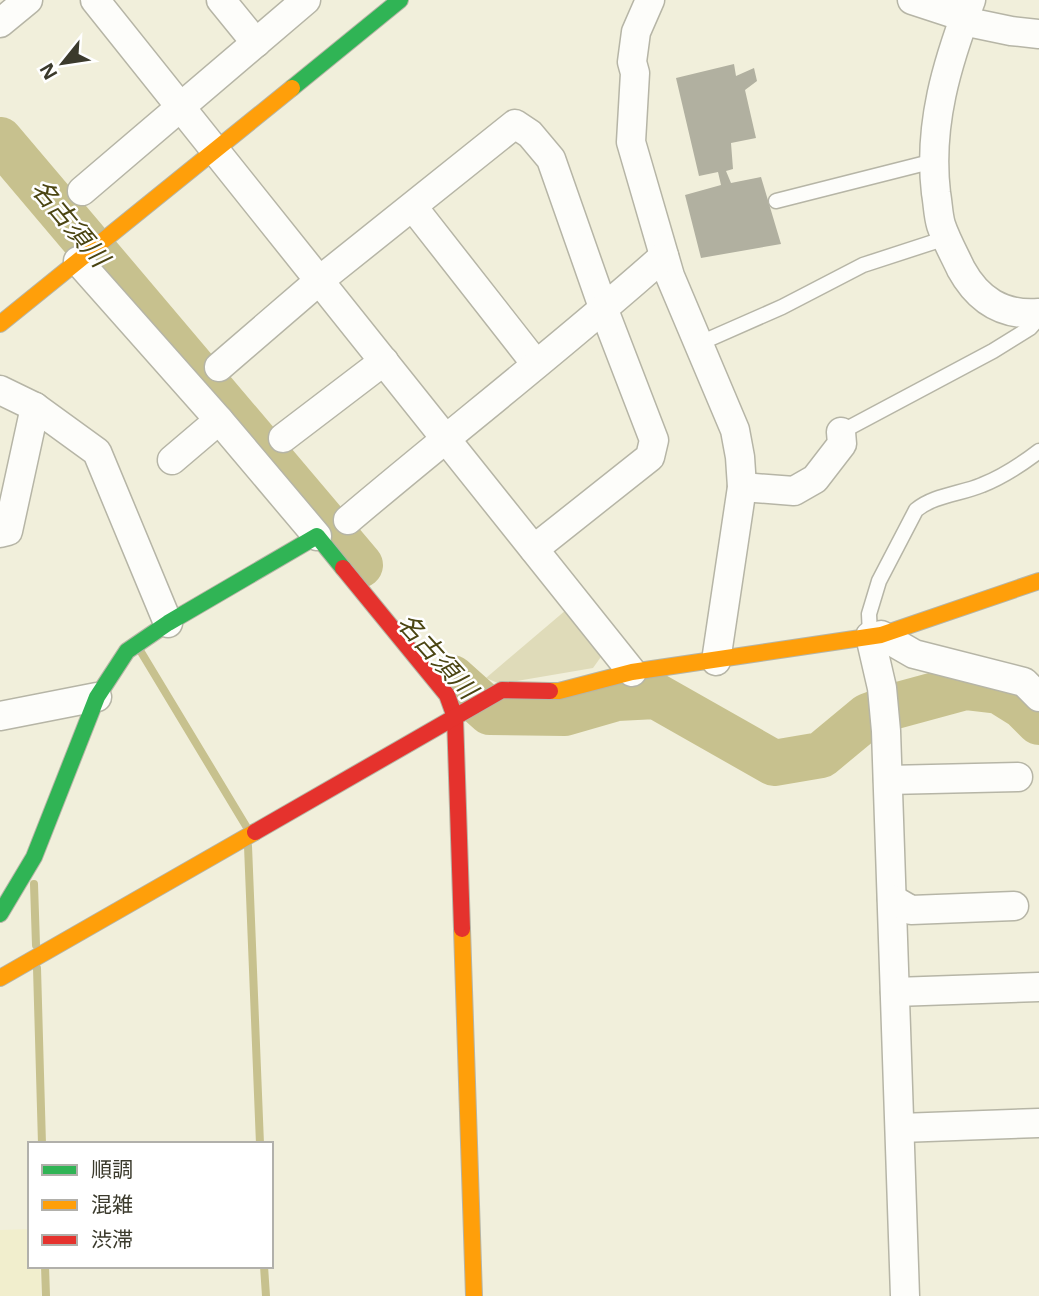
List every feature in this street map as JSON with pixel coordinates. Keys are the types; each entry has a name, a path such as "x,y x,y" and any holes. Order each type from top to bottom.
{"street":[{"path":"0,23 28,0"},
{"path":"96,0 632,672"},
{"path":"220,0 256,43"},
{"path":"82,191 306,0"},
{"path":"0,324 400,0"},
{"path":"650,0 636,32 632,62 635,73 631,142 664,256 735,430 740,457 742,487 716,661"},
{"path":"912,0 966,13 1011,31 1039,34"},
{"path":"966,13 943,81 934,140 940,221 969,283 982,296 1019,315 1039,313"},
{"path":"219,367 320,280 515,124 530,134 551,159 604,310 654,440 650,457 534,549"},
{"path":"413,207 536,364"},
{"path":"348,520 604,310 664,256"},
{"path":"79,261 317,536 447,695 457,716 474,1296"},
{"path":"283,438 384,361"},
{"path":"0,390 35,407 97,453 174,620"},
{"path":"0,533 8,531 35,407"},
{"path":"172,460 219,420"},
{"path":"742,487 794,491 815,480 842,444 841,432"},
{"path":"0,914 34,857 97,697 127,651 174,620 317,536"},
{"path":"0,978 502,690 559,691 632,672 876,636 1039,581"},
{"path":"876,636 914,654 1028,673 1024,682 1039,697"},
{"path":"876,636 886,731 905,1296"},
{"path":"0,716 97,697"},
{"path":"888,780 1018,777"},
{"path":"892,899 911,910 1014,905"},
{"path":"895,992 1039,987"},
{"path":"900,1128 1039,1123"}],"lane":[{"path":"776,201 934,162"},
{"path":"698,344 782,307 863,265 946,238"},
{"path":"841,432 993,351 1030,328 1039,318"},
{"path":"876,636 869,614 879,582 916,510 925,503 984,485 1039,451"}],"shaded area":[{"path":"566,610 603,654 593,668 500,684 486,678"},
{"path":"28,1229 28,1268 40,1268 41,1296 0,1296 0,1230"}],"building":[{"path":"734,64 736,76 754,68 757,81 745,90 756,138 731,143 733,169 726,171 731,183 761,177 781,244 701,258 685,195 721,185 718,172 699,176 676,78"}],"waterway":[{"name":"名古須川","path":"0,140 360,565"},
{"path":"141,652 246,826"},
{"name":"名古須川","path":"452,678 490,712 565,713 617,698 656,696 774,763 821,755 868,716 965,687 999,691 1023,706 1039,722"},
{"path":"248,846 260,1142"},
{"path":"34,884 36,945"},
{"path":"37,968 42,1142"},
{"path":"45,1268 46,1296"},
{"path":"264,1268 266,1296"}],"traffic: fast":[{"path":"292,88 400,0"},
{"path":"0,914 34,857 97,697 127,651 168,623 317,536 343,568"}],"traffic: slow":[{"path":"0,324 292,88"},
{"path":"550,691 632,672 881,635 1039,581"},
{"path":"0,978 255,832"},
{"path":"462,929 474,1296"}],"traffic: jam":[{"path":"343,568 447,695 455,717 462,929"},
{"path":"255,832 502,690 550,691"}]}
